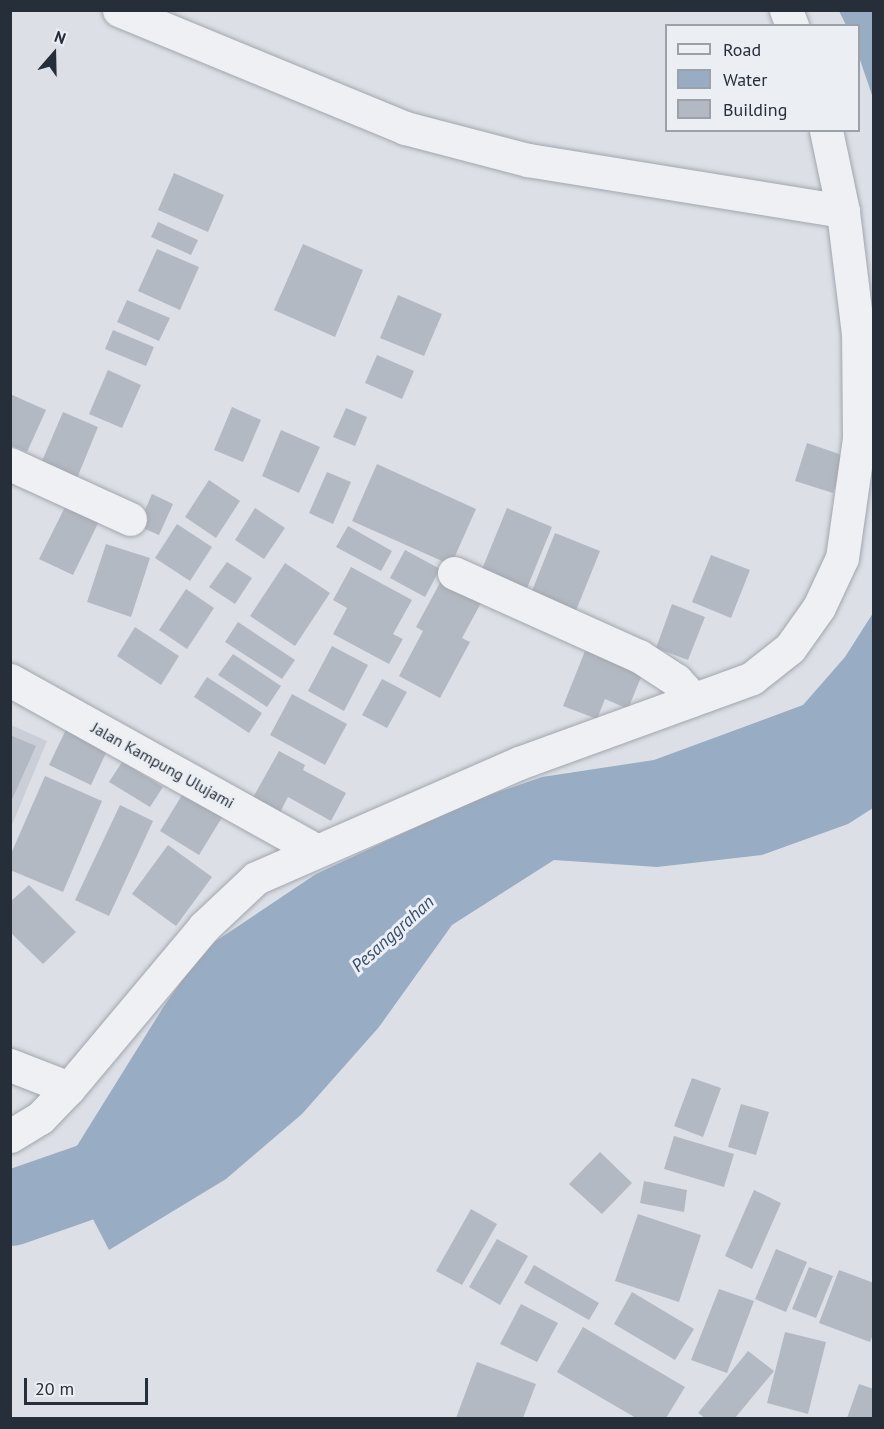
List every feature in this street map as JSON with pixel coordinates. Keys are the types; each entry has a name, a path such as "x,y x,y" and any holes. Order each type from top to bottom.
{"street":[{"path":"119,10 405,128 528,160 843,211"},
{"path":"10,1136 40,1118 69,1088 204,927 256,878 315,850 519,763 752,678 790,648 819,607 842,558 859,439 858,334 843,211 826,132"},
{"path":"10,464 130,519"},
{"path":"454,573 639,656 676,680 692,698"},
{"name":"Jalan Kampung Ulujami","path":"10,680 315,850"},
{"path":"10,1065 69,1088"}],"shaded area":[{"path":"11,725 47,741 11,827"}],"water":[{"path":"839,11 873,11 873,98 860,60 860,24 846,24"},
{"path":"873,613 873,808 848,824 762,855 657,867 554,860 452,925 379,1027 302,1114 226,1179 109,1250 65,1165 164,1006 204,949 316,874 472,801 542,777 654,760 803,705 845,657"}],"building":[{"path":"174,173 224,195 208,232 158,210"},
{"path":"158,222 198,240 191,255 151,237"},
{"path":"303,244 363,270 335,337 274,310"},
{"path":"157,249 199,267 180,310 138,291"},
{"path":"398,295 442,314 424,356 380,338"},
{"path":"127,300 170,318 159,341 117,322"},
{"path":"113,330 154,347 146,366 105,349"},
{"path":"377,355 414,371 402,399 365,383"},
{"path":"108,370 141,385 122,428 89,414"},
{"path":"10,394 46,410 27,452 10,445"},
{"path":"232,407 261,420 243,462 214,450"},
{"path":"346,408 367,417 355,446 333,437"},
{"path":"63,412 98,427 75,483 39,468"},
{"path":"281,430 320,447 299,493 262,476"},
{"path":"807,443 845,456 833,493 795,481"},
{"path":"377,464 476,509 451,565 352,521"},
{"path":"327,472 351,482 333,524 309,513"},
{"path":"209,480 240,501 216,538 185,517"},
{"path":"152,494 173,504 159,535 138,526"},
{"path":"70,497 103,513 73,575 39,559"},
{"path":"255,508 285,528 264,559 235,540"},
{"path":"507,508 552,527 525,593 480,574"},
{"path":"177,524 212,547 190,581 155,558"},
{"path":"348,526 392,551 381,571 336,547"},
{"path":"555,533 600,551 575,613 530,596"},
{"path":"106,544 150,558 131,617 87,602"},
{"path":"405,550 440,569 425,597 390,578"},
{"path":"711,555 750,570 731,618 692,602"},
{"path":"227,562 252,578 235,604 209,587"},
{"path":"285,563 330,593 295,646 250,616"},
{"path":"351,567 412,600 393,634 403,639 389,664 333,634 347,608 333,600"},
{"path":"441,581 481,603 462,638 470,642 440,698 399,676 423,631 416,627"},
{"path":"186,589 214,608 187,649 159,630"},
{"path":"672,604 705,617 688,660 656,648"},
{"path":"238,622 295,660 282,679 225,642"},
{"path":"135,627 179,656 161,685 117,656"},
{"path":"332,646 368,665 344,711 308,691"},
{"path":"585,651 610,661 614,652 646,665 628,709 605,699 597,719 563,706"},
{"path":"233,654 281,686 267,707 218,675"},
{"path":"207,677 262,713 249,733 194,697"},
{"path":"382,679 407,692 387,728 362,715"},
{"path":"292,694 347,724 325,765 270,735"},
{"path":"71,719 113,738 91,785 49,765"},
{"path":"10,735 36,746 10,804"},
{"path":"279,751 305,765 303,770 346,793 331,821 288,797 278,816 251,801"},
{"path":"122,762 163,787 150,807 109,782"},
{"path":"45,776 102,801 63,892 10,870 10,856"},
{"path":"190,782 229,806 199,855 160,831"},
{"path":"120,805 153,821 109,916 75,900"},
{"path":"168,845 212,877 176,926 132,894"},
{"path":"29,885 76,932 43,964 10,932 10,902"},
{"path":"692,1078 721,1088 703,1137 674,1126"},
{"path":"741,1104 769,1112 756,1155 728,1147"},
{"path":"674,1136 734,1154 724,1187 664,1169"},
{"path":"600,1152 632,1183 602,1214 569,1184"},
{"path":"644,1181 687,1190 684,1212 640,1203"},
{"path":"754,1190 781,1203 752,1269 725,1256"},
{"path":"471,1209 497,1224 462,1285 436,1271"},
{"path":"638,1214 701,1235 679,1302 615,1281"},
{"path":"497,1239 528,1256 500,1305 469,1287"},
{"path":"776,1249 807,1262 786,1312 755,1299"},
{"path":"534,1265 599,1303 589,1320 524,1283"},
{"path":"809,1267 833,1276 816,1318 792,1309"},
{"path":"839,1270 874,1283 874,1332 870,1342 819,1323"},
{"path":"719,1289 754,1301 727,1373 691,1360"},
{"path":"632,1292 694,1329 675,1360 614,1324"},
{"path":"521,1304 558,1323 537,1362 500,1344"},
{"path":"583,1327 685,1387 666,1418 636,1418 557,1372"},
{"path":"785,1332 826,1342 808,1414 767,1403"},
{"path":"748,1351 774,1371 735,1418 705,1418 698,1413"},
{"path":"477,1362 536,1384 523,1418 456,1418"},
{"path":"859,1384 874,1389 874,1418 847,1418"}],"waterway":[{"name":"Pesanggrahan","path":"10,1208 162,1155 169,1148"}]}
